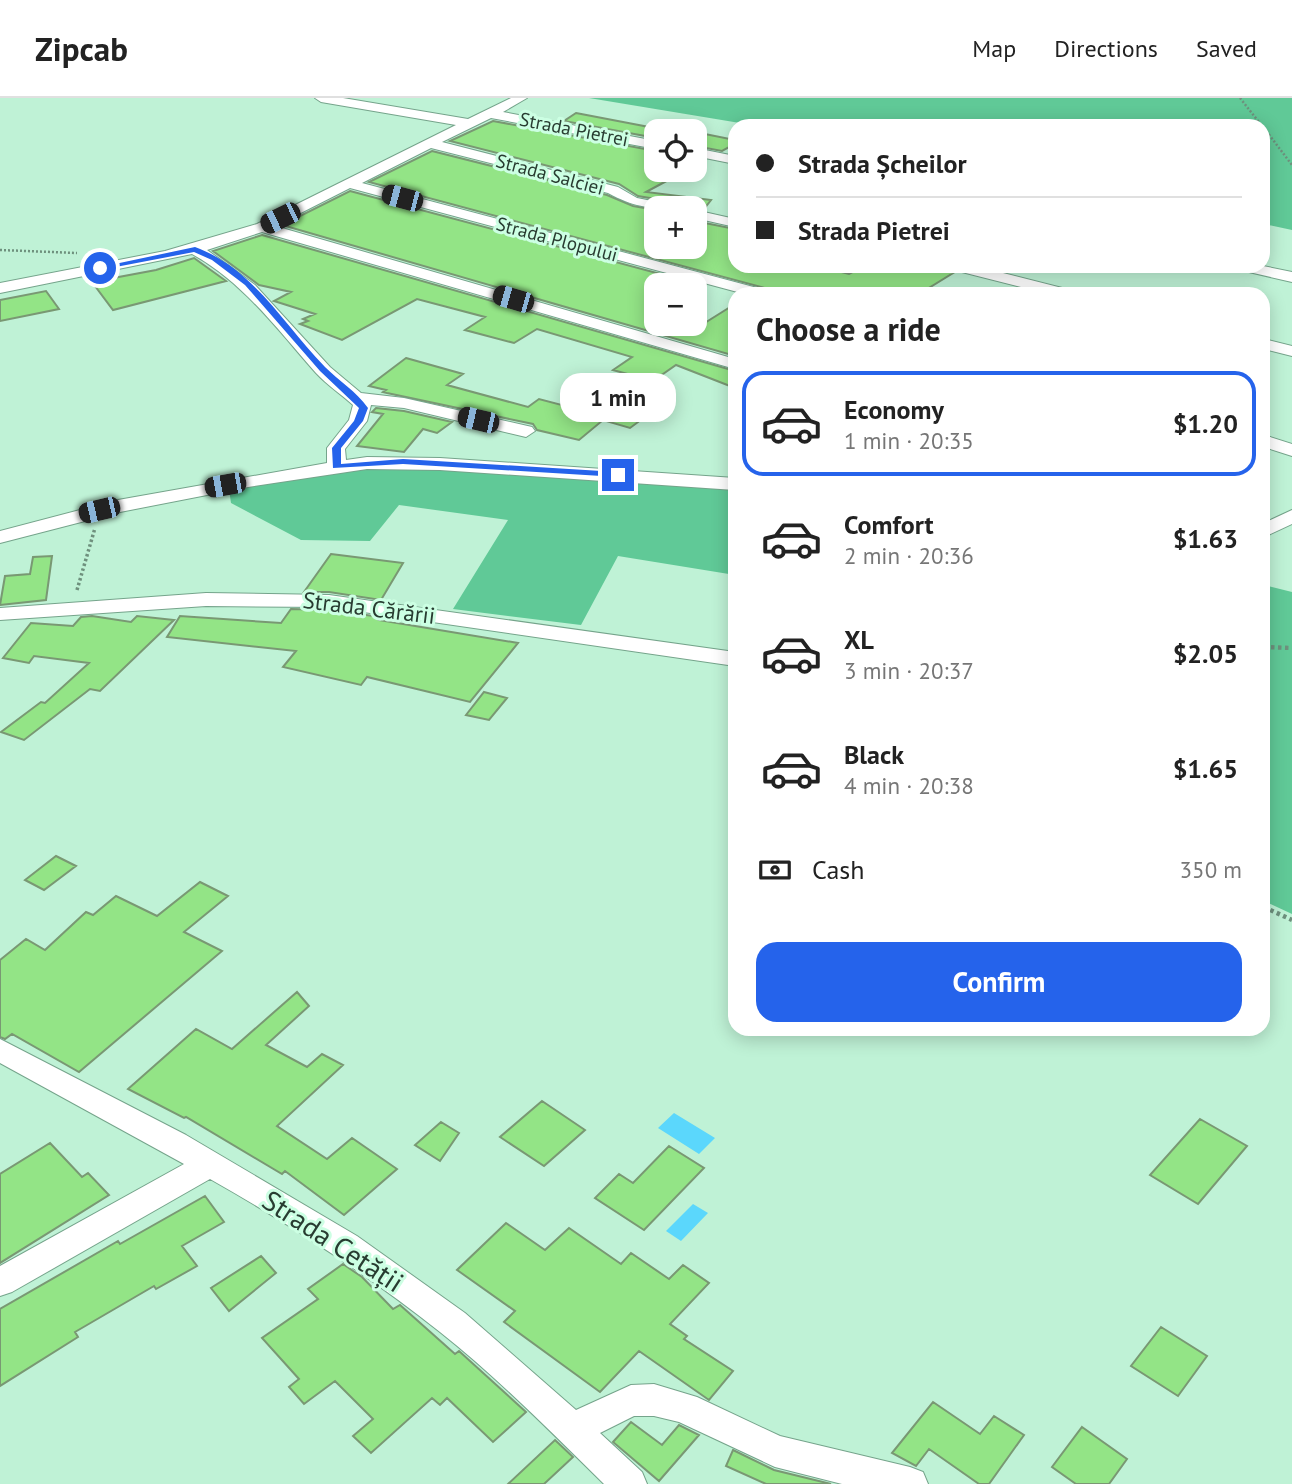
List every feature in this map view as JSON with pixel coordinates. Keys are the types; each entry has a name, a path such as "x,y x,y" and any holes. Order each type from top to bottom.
{"street":[{"path":"321,98 473,124"},
{"path":"0,288 195,249 262,227 522,98"},
{"name":"Strada Pietrei","path":"492,114 644,143"},
{"name":"Strada Salciei","path":"432,144 613,190 633,201 644,203"},
{"path":"707,154 728,159"},
{"name":"Strada Plopului","path":"350,184 737,287"},
{"path":"707,217 728,221"},
{"path":"262,227 728,362"},
{"path":"195,249 215,259 248,284 323,369 357,398 363,408 362,414 339,442 335,455 337,467"},
{"path":"1270,272 1292,277"},
{"path":"984,273 1040,287"},
{"path":"1270,346 1292,351"},
{"path":"357,398 404,403 526,431"},
{"path":"1270,443 1292,450"},
{"path":"0,537 81,514 154,498 337,467 403,462 728,484"},
{"path":"1270,527 1292,516"},
{"name":"Strada Cărării","path":"0,614 250,598 329,601 728,658"},
{"name":"Strada Cetății","path":"0,1050 210,1164 391,1278 454,1324 572,1429 629,1484"},
{"path":"0,1282 210,1164"},
{"path":"572,1429 631,1401 654,1400 685,1408 775,1451 910,1484"}],"path":[{"path":"1240,98 1257,119"},
{"path":"1270,136 1292,165"},
{"path":"0,250 100,253 129,262"},
{"path":"72,608 95,536 95,526 81,514"},
{"path":"1270,647 1292,648"},
{"path":"1270,910 1292,920"}],"green space":[{"path":"589,98 1292,98 1292,230 1270,225 1270,119 728,121"},
{"path":"394,464 728,488 728,574 618,556 581,625 453,609 508,520 399,505 370,541 301,540 231,503 229,489"},
{"path":"1270,586 1292,592 1292,914 1270,904"}],"water":[{"path":"674,1113 715,1138 699,1154 658,1128"},
{"path":"693,1204 708,1213 681,1241 666,1231"}],"building":[{"path":"576,113 644,126 644,136 564,121"},
{"path":"493,121 644,149 644,182 665,182 646,192 678,196 638,196 619,184 450,141"},
{"path":"707,134 728,139 728,148 722,151 707,148"},
{"path":"432,151 607,195 644,208 644,256 369,182"},
{"path":"350,191 657,273 644,273 644,330 282,225"},
{"path":"707,223 728,228 728,273 953,273 930,287 761,287 656,259 707,259"},
{"path":"262,235 728,369 728,385 676,365 653,381 613,370 632,357 537,329 514,343 465,330 485,317 417,299 342,340 300,324 308,321 303,319 315,314 274,301 291,292 259,285 213,251"},
{"path":"194,258 226,281 113,310 92,282 156,270"},
{"path":"46,291 59,309 0,321 0,300"},
{"path":"728,308 728,354 666,336 707,336 707,322"},
{"path":"406,358 463,374 447,385 528,407 539,399 592,413 613,399 653,411 630,428 603,420 579,440 537,430 533,424 387,393 383,392 386,390 369,386"},
{"path":"376,408 404,411 452,422 437,433 423,429 404,452 357,446 383,414 372,412"},
{"path":"331,554 403,563 381,600 329,592 304,592"},
{"path":"52,556 46,600 0,605 5,576 30,574 33,557"},
{"path":"291,609 329,610 381,617 379,620 518,643 470,702 367,677 361,685 283,667 296,651 167,637 180,616 281,623"},
{"path":"137,616 174,620 100,691 90,689 24,740 1,732 41,702 45,703 89,663 34,656 29,663 3,658 31,623 73,626 81,617 131,622"},
{"path":"484,692 507,698 489,720 466,715"},
{"path":"56,856 76,866 44,890 25,880"},
{"path":"200,882 228,896 184,932 222,951 79,1072 12,1034 5,1039 0,1037 0,960 26,939 45,950 86,912 93,915 116,896 157,916"},
{"path":"297,992 309,1006 266,1045 307,1067 322,1054 343,1065 277,1126 327,1159 352,1138 397,1169 344,1215 285,1171 282,1174 186,1117 128,1089 196,1029 232,1049"},
{"path":"542,1101 585,1130 544,1166 500,1137"},
{"path":"1200,1119 1247,1146 1198,1204 1150,1175"},
{"path":"441,1122 459,1133 440,1161 415,1145"},
{"path":"50,1143 82,1177 88,1173 109,1195 0,1263 0,1174"},
{"path":"669,1146 704,1168 644,1230 595,1198 619,1174 633,1183"},
{"path":"205,1196 224,1222 182,1246 197,1266 156,1289 154,1286 75,1332 78,1337 0,1386 0,1309 118,1241 120,1244"},
{"path":"506,1223 545,1250 569,1228 621,1264 631,1253 669,1279 683,1265 709,1283 670,1324 687,1336 684,1339 733,1371 709,1400 639,1351 600,1392 504,1322 515,1311 457,1270"},
{"path":"261,1256 276,1273 229,1311 211,1288"},
{"path":"343,1264 362,1277 393,1309 400,1305 455,1354 459,1351 526,1412 493,1442 447,1398 440,1405 432,1398 371,1453 353,1436 373,1419 335,1381 304,1404 289,1387 299,1379 262,1338 318,1299 308,1289"},
{"path":"1161,1327 1207,1356 1178,1396 1131,1366"},
{"path":"933,1402 980,1434 994,1416 1024,1435 989,1484 979,1484 929,1449 916,1466 892,1453"},
{"path":"631,1422 662,1445 679,1425 699,1435 659,1481 613,1442"},
{"path":"1082,1427 1127,1459 1109,1484 1076,1484 1052,1467"},
{"path":"555,1440 573,1457 544,1484 508,1484"},
{"path":"733,1450 774,1470 831,1484 766,1484 726,1466"}],"route":[{"path":"100,268 195,249 232,270 287,326 323,369 361,403 362,414 336,448 337,467 403,462 618,475"}]}
